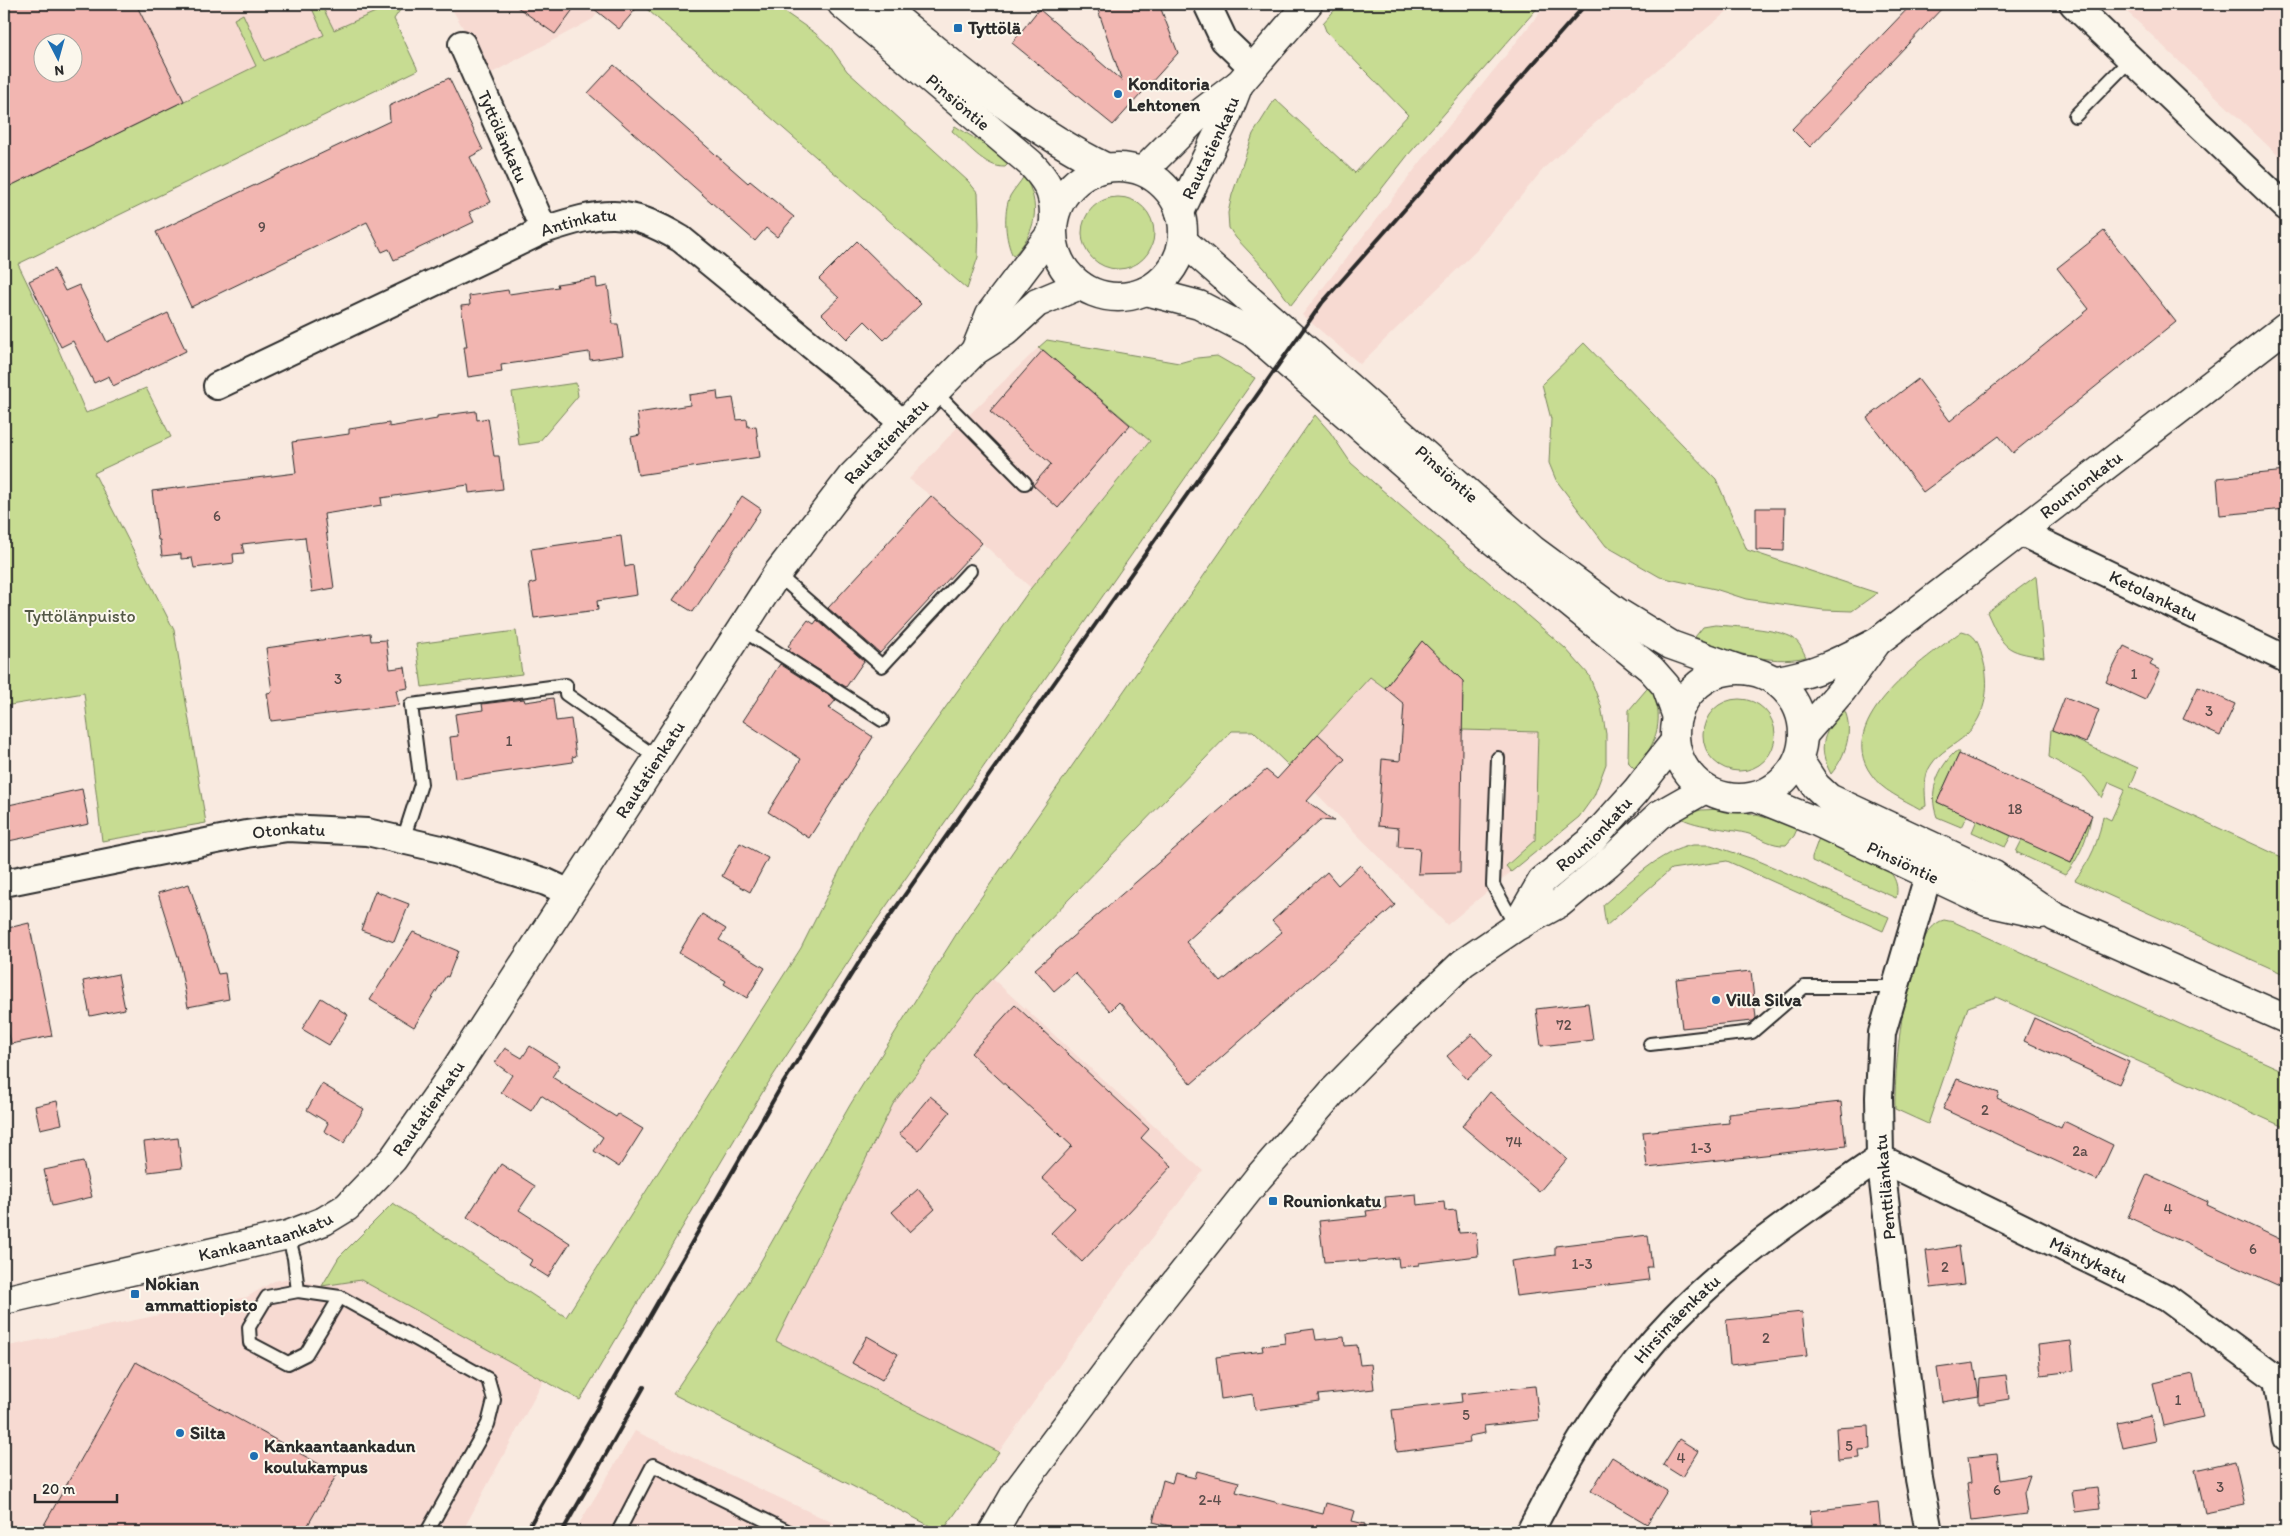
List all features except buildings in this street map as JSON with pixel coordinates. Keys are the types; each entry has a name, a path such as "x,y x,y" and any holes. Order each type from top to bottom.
{"main road":[{"name":"Pinsiöntie","path":"842,4 1030,163 1046,183 1054,200 1053,224"},
{"name":"Pinsiöntie","path":"879,4 1018,115 1078,154 1105,167"},
{"name":"Rautatienkatu","path":"1143,171 1203,111 1246,75 1308,4"},
{"name":"Rautatienkatu","path":"1180,212 1246,75"},
{"path":"1124,166 1143,171 1159,181 1172,195 1180,212 1183,226 1183,241 1176,261 1164,278 1146,291 1130,296 1112,297 1096,293 1080,285 1065,271 1059,259 1053,224 1060,199 1071,186 1086,174 1105,167 1124,166"},
{"name":"Rautatienkatu","path":"975,351 990,314 1053,224"},
{"name":"Pinsiöntie","path":"1183,241 1533,550 1617,612 1671,645 1738,669"},
{"name":"Rautatienkatu","path":"347,1207 393,1159 452,1075 777,574 852,476 975,351 1005,332 1037,303 1080,285"},
{"name":"Pinsiöntie","path":"1146,291 1199,305 1253,333 1465,518 1651,669 1666,686 1676,729"},
{"name":"Rounionkatu","path":"1776,680 1799,676 1825,668 1877,642 2286,327"},
{"name":"Rounionkatu","path":"1804,734 1843,689 1877,642"},
{"path":"1738,669 1758,672 1776,680 1791,695 1801,713 1804,734 1799,760 1788,776 1773,789 1756,797 1738,799 1721,796 1705,789 1690,776 1680,760 1676,729 1686,698 1700,683 1718,673 1738,669"},
{"name":"Rounionkatu","path":"1516,927 1542,881 1590,842 1636,790 1676,729"},
{"name":"Pinsiöntie","path":"1799,760 1816,786 1829,798 1994,875 2055,916 2286,1019"},
{"name":"Rounionkatu","path":"993,1532 1015,1494 1141,1326 1258,1178 1335,1089 1428,996 1464,963 1516,927 1560,903 1608,863 1659,815 1705,789"},
{"name":"Pinsiöntie","path":"1756,797 1815,821 1986,902 2055,916"},
{"name":"Kankaantaankatu","path":"4,1300 288,1235 324,1221 347,1207"}],"street":[{"path":"1207,4 1224,40 1246,75"},
{"path":"2073,4 2286,207"},
{"name":"Tyttölänkatu","path":"462,44 544,230"},
{"name":"Antinkatu","path":"217,386 544,230 598,214 621,215 661,227 681,239 867,391 903,424"},
{"name":"Ketolankatu","path":"2020,532 2286,659"},
{"name":"Otonkatu","path":"4,883 246,834 288,828 367,832 403,840 441,849 546,882 570,893"},
{"name":"Penttilänkatu","path":"1929,1532 1919,1479 1880,1158 1879,1097 1882,1033 1928,876 1939,849"},
{"name":"Mäntykatu","path":"1880,1158 2167,1298 2282,1381"},
{"name":"Hirsimäenkatu","path":"1530,1532 1578,1446 1609,1397 1674,1319 1717,1280 1793,1218 1880,1158"},
{"path":"2282,1381 2286,1438"}],"lane":[{"path":"2074,116 2131,59"},
{"path":"935,392 1025,483"},
{"path":"777,574 882,666 970,571"},
{"path":"741,629 882,720"},
{"path":"403,840 421,784 411,705 566,685 566,694 658,758"},
{"path":"1498,758 1493,884 1516,927"},
{"path":"1650,1044 1752,1032 1804,988 1894,987"},
{"path":"288,1235 294,1258 298,1291"},
{"path":"340,1296 306,1354 288,1363 250,1343 249,1327 267,1297 298,1291 340,1296 488,1380 494,1400 488,1424 427,1532"},
{"path":"618,1532 653,1465 789,1532"}],"shaded area":[{"path":"4,4 404,4 4,212"},
{"path":"449,4 605,4 593,19 490,74"},
{"path":"1547,4 1736,4 1634,89 1545,167 1476,251 1360,364 1302,315 1436,142"},
{"path":"2119,4 2286,4 2286,163"},
{"path":"1038,348 1043,350 1150,441 1031,588 931,496 909,479 967,417"},
{"path":"1422,641 1463,681 1462,730 1538,732 1535,840 1506,865 1511,872 1447,925 1289,766 1370,676 1385,688"},
{"path":"993,979 1203,1171 1102,1304 999,1452 776,1341 893,1104 977,994"},
{"name":"Kankaantaankadun koulukampus","path":"291,1278 322,1286 360,1279 544,1380 462,1532 4,1532 4,1347 247,1297 274,1281"},
{"path":"635,1431 853,1532 574,1532"}],"green space":[{"name":"Tyttölänpuisto","path":"310,4 321,4 334,30 380,10 377,4 404,4 394,19 418,70 18,264 50,330 86,413 146,388 171,437 94,473 174,630 206,823 102,841 84,693 4,706 4,189 256,66 234,19 243,14 264,61 324,35"},
{"path":"641,4 773,4 815,33 830,47 847,71 968,181 978,193 978,257 967,289"},
{"path":"1340,4 1541,4 1408,155 1291,305 1265,269 1229,228 1228,213 1232,195 1253,134 1275,99 1355,173 1408,115 1326,31 1323,23"},
{"path":"955,126 1012,160 1005,167 983,159 952,131"},
{"path":"1024,176 1033,197 1034,218 1027,238 1013,256 1007,234 1006,210 1010,196"},
{"path":"1125,197 1144,207 1152,219 1154,233 1152,247 1144,259 1132,267 1111,269 1092,259 1084,247 1082,226 1092,207 1104,199"},
{"path":"1047,340 1179,363 1197,358 1217,356 1255,378 864,938 765,1088 580,1400 361,1280 322,1286 339,1257 393,1203 566,1317 801,948 865,820 1031,588 1150,441 1043,350 1038,348"},
{"path":"1584,343 1716,479 1747,550 1877,593 1852,611 1823,610 1746,599 1715,589 1660,577 1606,546 1556,480 1549,463 1551,419 1542,384"},
{"path":"576,383 578,396 539,442 519,445 512,392"},
{"path":"1315,415 1330,432 1351,463 1565,648 1589,675 1601,706 1606,734 1606,764 1594,796 1579,817 1511,872 1506,866 1535,840 1538,732 1462,730 1463,681 1422,641 1385,688 1370,677 1289,766 1253,731 1232,731 977,994 893,1104 776,1341 999,1452 942,1532 673,1394 754,1273 850,1105 962,925"},
{"path":"2036,576 2044,657 2021,653 2007,646 1997,634 1987,612"},
{"path":"1715,625 1755,628 1787,635 1801,646 1806,657 1777,660 1749,656 1695,637 1703,627"},
{"path":"516,631 522,674 422,687 416,644"},
{"path":"1962,631 1971,634 1980,647 1986,677 1983,708 1979,718 1966,735 1939,756 1928,769 1925,790 1926,806 1920,809 1887,790 1871,774 1862,753 1864,733 1873,712 1889,692 1908,673"},
{"path":"1651,684 1658,708 1657,729 1650,749 1636,770 1629,763 1628,758 1629,710"},
{"path":"1732,699 1746,699 1765,709 1775,728 1775,742 1765,761 1746,771 1732,771 1713,761 1703,742 1703,728 1713,709"},
{"path":"1844,709 1848,725 1847,743 1841,759 1831,774 1824,755 1824,739 1831,724"},
{"path":"2051,729 2138,768 2130,787 2286,859 2286,975 2075,880 2094,850 2103,816 2111,820 2125,789 2109,782 2102,798 2085,777 2049,757"},
{"path":"1955,752 1960,752 1937,802 1967,815 1961,827 1937,817 1933,799 1939,774"},
{"path":"1723,809 1753,814 1798,827 1794,836 1786,845 1781,845 1749,834 1691,822 1679,816 1701,810"},
{"path":"2091,818 2082,848 2065,875 2016,852 2022,840 2071,863"},
{"path":"1977,820 2011,836 2005,847 1972,832"},
{"path":"1820,835 1871,859 1888,871 1893,876 1896,884 1896,898 1812,861"},
{"path":"1693,845 1711,845 1759,861 1889,917 1883,931 1727,861 1671,869 1606,926 1603,905 1656,861 1680,848"},
{"path":"1944,920 1954,922 2286,1072 2286,1128 1996,997 1968,1007 1928,1124 1895,1109 1900,1036 1904,1005 1911,975 1919,948 1930,929"}],"railway":[{"path":"526,1532 782,1085 873,940 1322,303 1586,4"},
{"path":"562,1532 644,1387"}],"place":[{"name":"Tyttölä","path":"958,28"},
{"name":"Konditoria Lehtonen","path":"1118,94"},
{"name":"Villa Silva","path":"1716,1000"},
{"name":"Rounionkatu","path":"1273,1201"},
{"name":"Nokian ammattiopisto","path":"135,1294"},
{"name":"Silta","path":"180,1433"},
{"name":"Kankaantaankadun koulukampus","path":"254,1456"}]}
